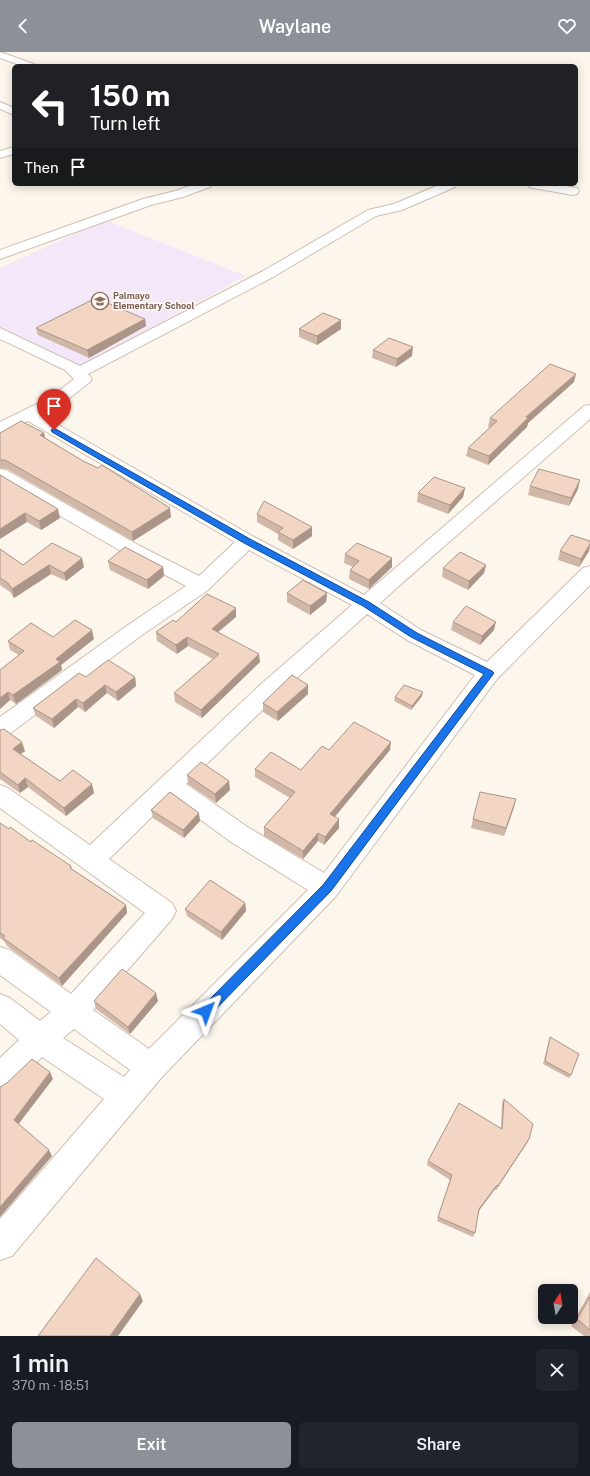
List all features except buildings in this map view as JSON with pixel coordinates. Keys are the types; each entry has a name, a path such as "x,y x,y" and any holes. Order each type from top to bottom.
{"street":[{"path":"0,55 25,64"},
{"path":"0,105 12,111"},
{"path":"0,155 12,151"},
{"path":"164,186 164,198"},
{"path":"0,255 147,202 200,186"},
{"path":"79,373 268,274 372,213 398,207 446,186"},
{"path":"545,186 573,191"},
{"path":"0,333 72,367 84,379 56,400 0,429"},
{"path":"92,859 268,691 590,410"},
{"path":"27,414 247,541 366,604 414,635 489,673"},
{"path":"0,474 126,546 201,585"},
{"path":"0,729 134,630 201,585 247,541"},
{"path":"0,1244 152,1068 327,888 489,673 590,574"},
{"path":"169,784 240,835 327,888"},
{"path":"0,795 163,911 73,1012 40,1038 0,1079"},
{"path":"0,959 152,1068"},
{"path":"0,1007 40,1038 127,1098"}],"shaded area":[{"name":"Palmayo Elementary School","path":"105,220 246,276 81,366 0,326 0,268"}],"place":[{"name":"Palmayo Elementary School","path":"100,301"}],"route":[{"path":"54,430 247,541 366,604 414,635 489,673 327,888 206,1011"}]}
